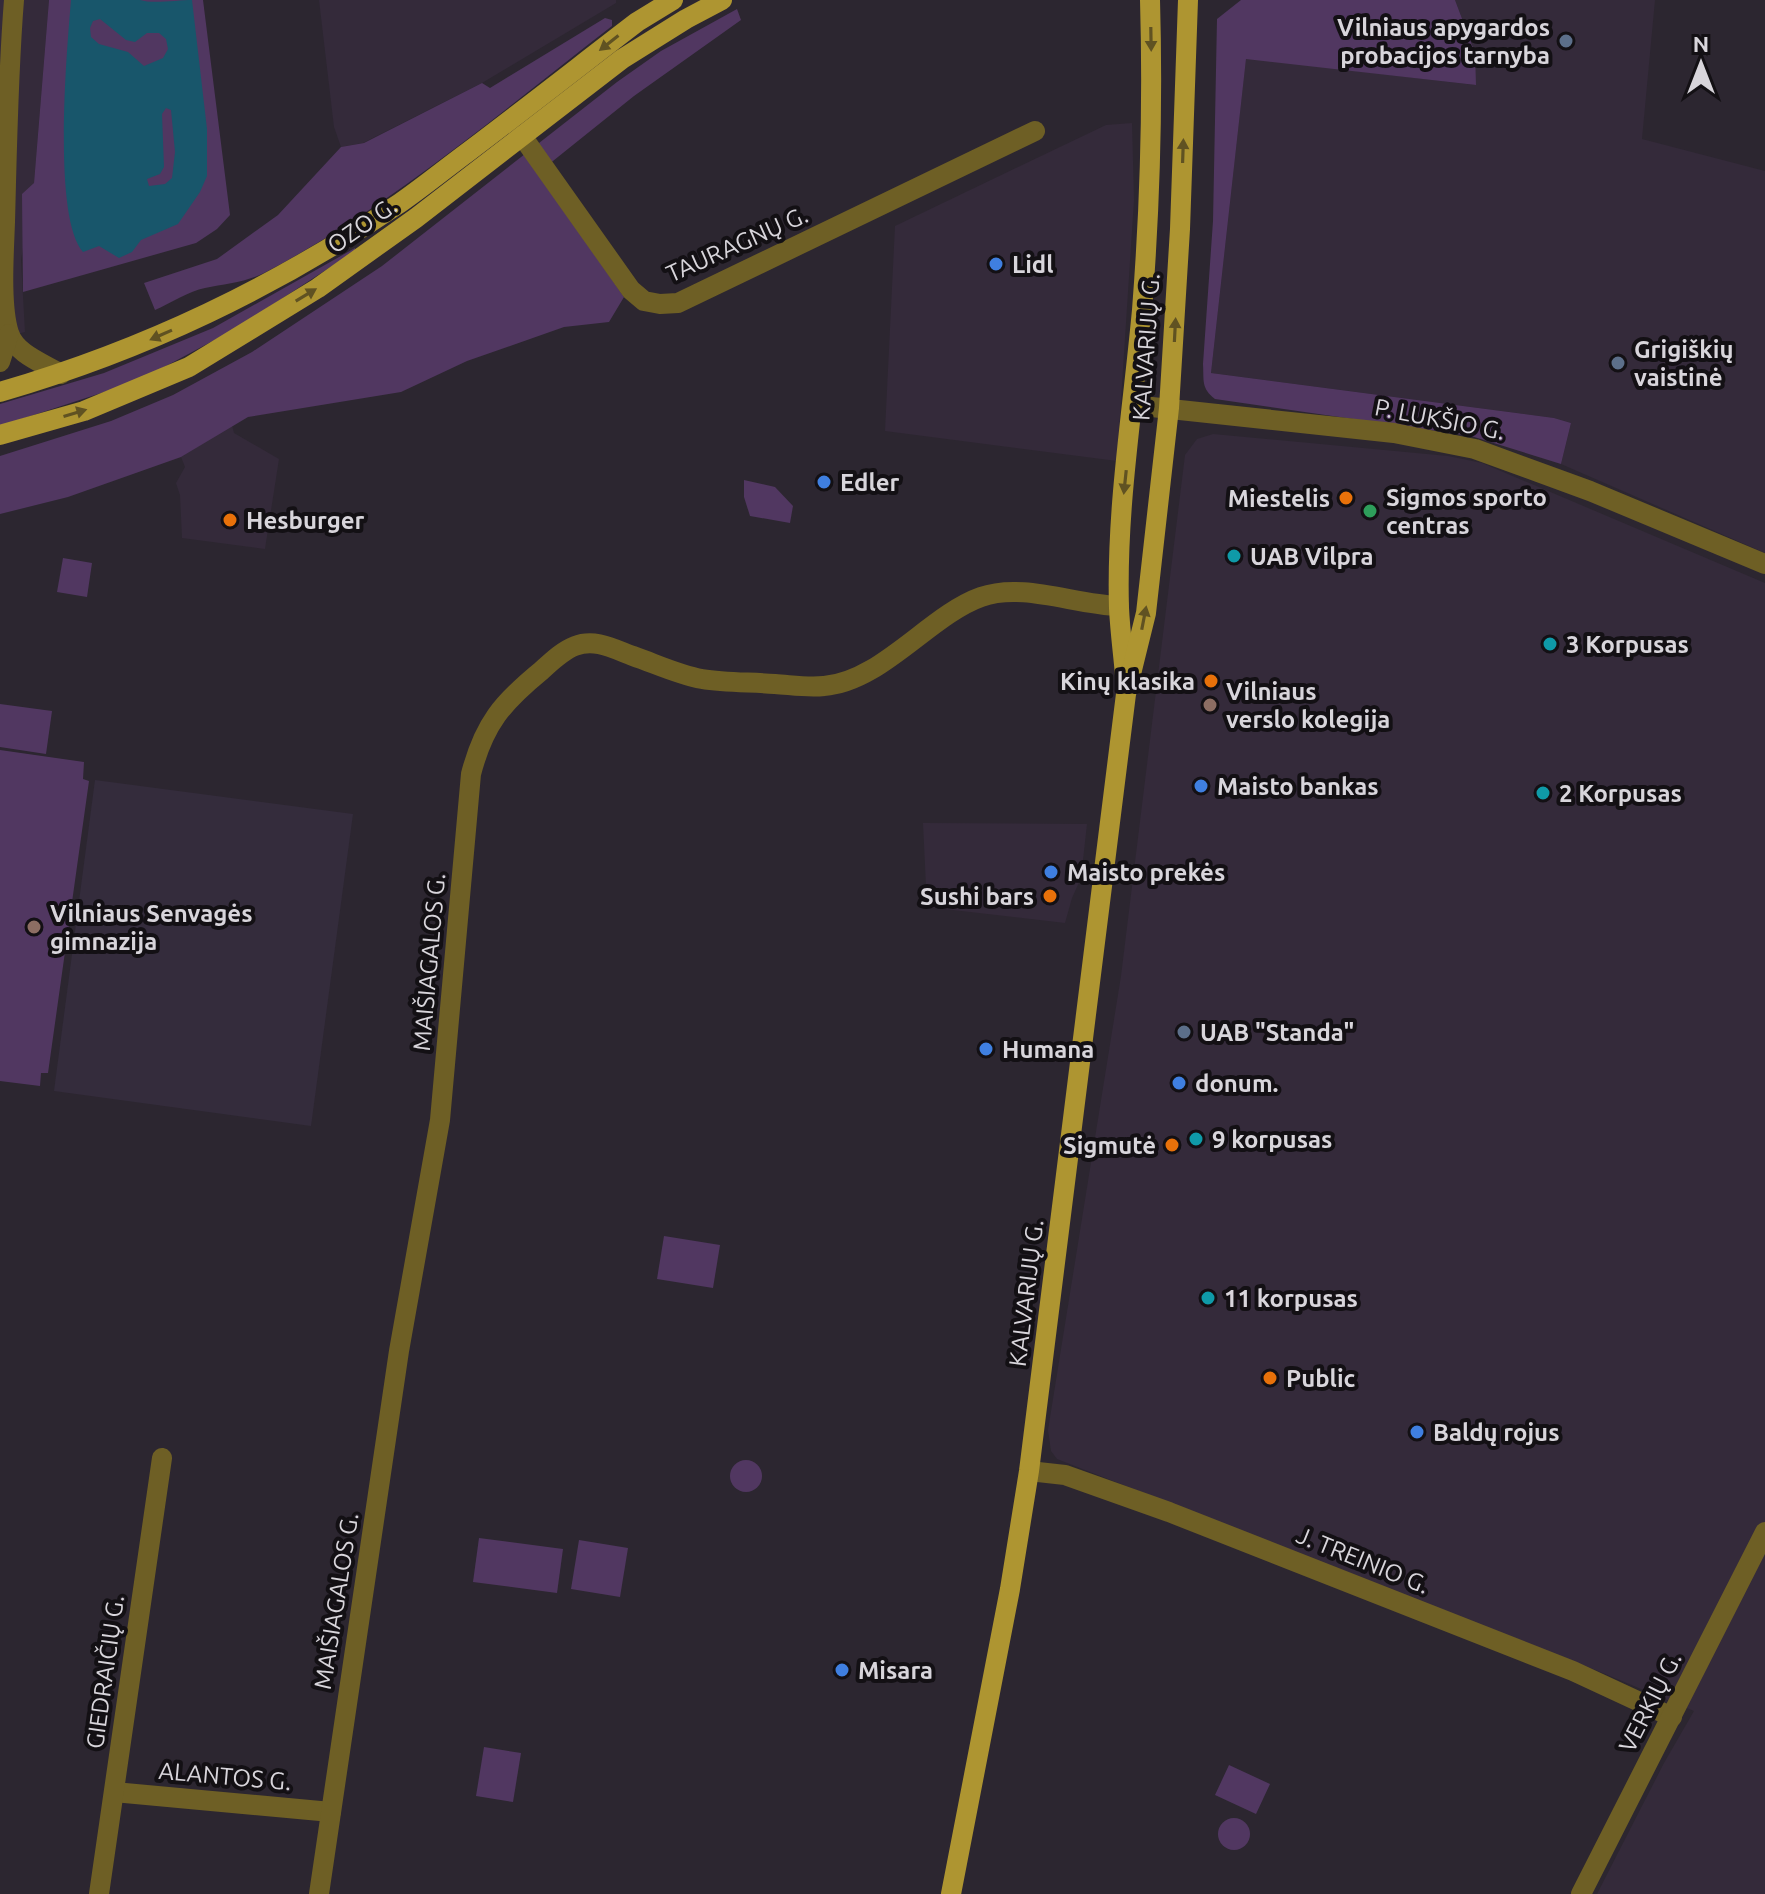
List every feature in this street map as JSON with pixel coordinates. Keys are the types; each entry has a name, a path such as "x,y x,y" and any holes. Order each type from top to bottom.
{"main road":[{"name":"OZO G.","path":"0,392 140,345 232,303 323,250 401,202 637,22 673,0"},
{"name":"OZO G.","path":"0,435 84,411 189,367 318,288 416,218 622,59 722,0"},
{"name":"KALVARIJŲ G.","path":"1126,694 1119,606 1123,511 1149,183 1152,78 1150,0"},
{"name":"KALVARIJŲ G.","path":"951,1894 1008,1605 1029,1471 1126,694 1146,613 1169,408 1180,229 1188,0"}],"street":[{"path":"0,362 9,334 4,265 14,0"},
{"name":"TAURAGNŲ G.","path":"522,136 631,290 644,301 660,304 678,303 740,275 1035,131"},
{"path":"9,334 20,350 61,374"},
{"name":"P. LUKŠIO G.","path":"1133,405 1394,433 1475,449 1577,486 1765,564"},
{"name":"MAIŠIAGALOS G.","path":"319,1894 399,1351 440,1120 474,763 484,732 495,714 557,658 572,647 587,642 704,679 822,687 860,675 963,606 987,596 1013,591 1086,604 1119,606"},
{"name":"GIEDRAIČIŲ G.","path":"99,1894 162,1458"},
{"name":"J. TREINIO G.","path":"1029,1471 1065,1475 1169,1512 1573,1671 1672,1717"},
{"name":"VERKIŲ G.","path":"1581,1894 1765,1532"},
{"name":"ALANTOS G.","path":"114,1792 331,1812"}],"shaded area":[{"path":"0,0 49,0 34,183 21,260 25,332 0,338"},
{"path":"49,0 203,0 230,215 217,229 196,243 23,292 22,194 34,183"},
{"path":"319,0 616,0 616,3 482,83 363,143 341,147 334,127"},
{"path":"1241,0 1455,0 1475,53 1476,85 1246,59 1211,373 1554,418 1571,423 1561,464 1471,436 1215,399 1207,391 1203,364 1213,221 1217,19"},
{"path":"1455,0 1655,0 1642,139 1765,171 1765,553 1561,464 1571,423 1554,418 1211,373 1246,58 1475,85 1475,53"},
{"path":"737,9 741,20 634,96 538,173 624,297 609,322 564,327 467,361 401,392 248,417 181,457 68,497 0,514 0,456 111,421 173,395 252,352 382,266 617,82 661,51"},
{"path":"605,18 612,20 612,26 486,125 356,219 264,273 186,294 155,310 144,283 217,259 278,215 341,147 364,143 482,83 490,88"},
{"path":"1132,123 1134,200 1117,461 885,431 895,226 1106,125"},
{"path":"355,248 355,251 235,329 138,381 0,426 0,404 104,373 213,328"},
{"path":"232,425 234,433 279,459 265,549 182,538 180,495 176,483 185,467 181,457"},
{"path":"1213,434 1448,456 1482,463 1765,583 1765,1894 1597,1894 1694,1711 1057,1459 1051,1451 1048,1430 1121,976 1185,455 1197,439"},
{"path":"744,480 775,487 793,506 790,523 750,516 744,497"},
{"path":"63,558 92,563 87,597 57,592"},
{"path":"0,704 52,711 46,754 0,747"},
{"name":"Vilniaus Senvagės gimnazija","path":"0,750 84,762 83,779 89,781 48,1073 41,1073 40,1086 0,1081"},
{"path":"95,780 353,814 311,1126 54,1091"},
{"path":"923,823 1087,824 1081,878 1065,923 927,907"},
{"path":"664,1236 720,1245 713,1288 657,1279"},
{"path":"746,1460 758,1464 762,1476 758,1488 746,1492 734,1488 730,1476 734,1464"},
{"path":"479,1538 563,1549 557,1593 473,1582"},
{"path":"579,1540 628,1548 620,1597 571,1589"},
{"path":"484,1747 521,1753 513,1802 476,1796"},
{"path":"1229,1765 1270,1784 1256,1814 1215,1795"},
{"path":"1234,1818 1245,1823 1250,1834 1245,1845 1234,1850 1223,1845 1218,1834 1223,1823"}],"water":[{"path":"71,0 192,0 207,129 207,176 178,224 141,240 132,252 119,258 99,246 83,252 73,233 67,205 64,131","holes":["100,19 126,40 135,42 147,33 159,33 166,39 168,49 163,58 144,66 128,52 99,44 91,37 93,21","166,108 171,110 175,152 172,178 165,184 149,186 147,179 160,174 164,167 162,114"]}],"place":[{"name":"Vilniaus apygardos probacijos tarnyba","path":"1566,41"},
{"name":"Lidl","path":"996,264"},
{"name":"Grigiškių vaistinė","path":"1618,363"},
{"name":"Edler","path":"824,482"},
{"name":"Miestelis","path":"1346,498"},
{"name":"Sigmos sporto centras","path":"1370,511"},
{"name":"Hesburger","path":"230,520"},
{"name":"UAB Vilpra","path":"1234,556"},
{"name":"3 Korpusas","path":"1550,644"},
{"name":"Kinų klasika","path":"1211,681"},
{"name":"Vilniaus verslo kolegija","path":"1210,705"},
{"name":"Maisto bankas","path":"1201,786"},
{"name":"2 Korpusas","path":"1543,793"},
{"name":"Maisto prekės","path":"1051,872"},
{"name":"Sushi bars","path":"1050,896"},
{"name":"Vilniaus Senvagės gimnazija","path":"34,927"},
{"name":"UAB \"Standa\"","path":"1184,1032"},
{"name":"Humana","path":"986,1049"},
{"name":"donum.","path":"1179,1083"},
{"name":"9 korpusas","path":"1196,1139"},
{"name":"Sigmutė","path":"1172,1145"},
{"name":"11 korpusas","path":"1208,1298"},
{"name":"Public","path":"1270,1378"},
{"name":"Baldų rojus","path":"1417,1432"},
{"name":"Misara","path":"842,1670"}]}
